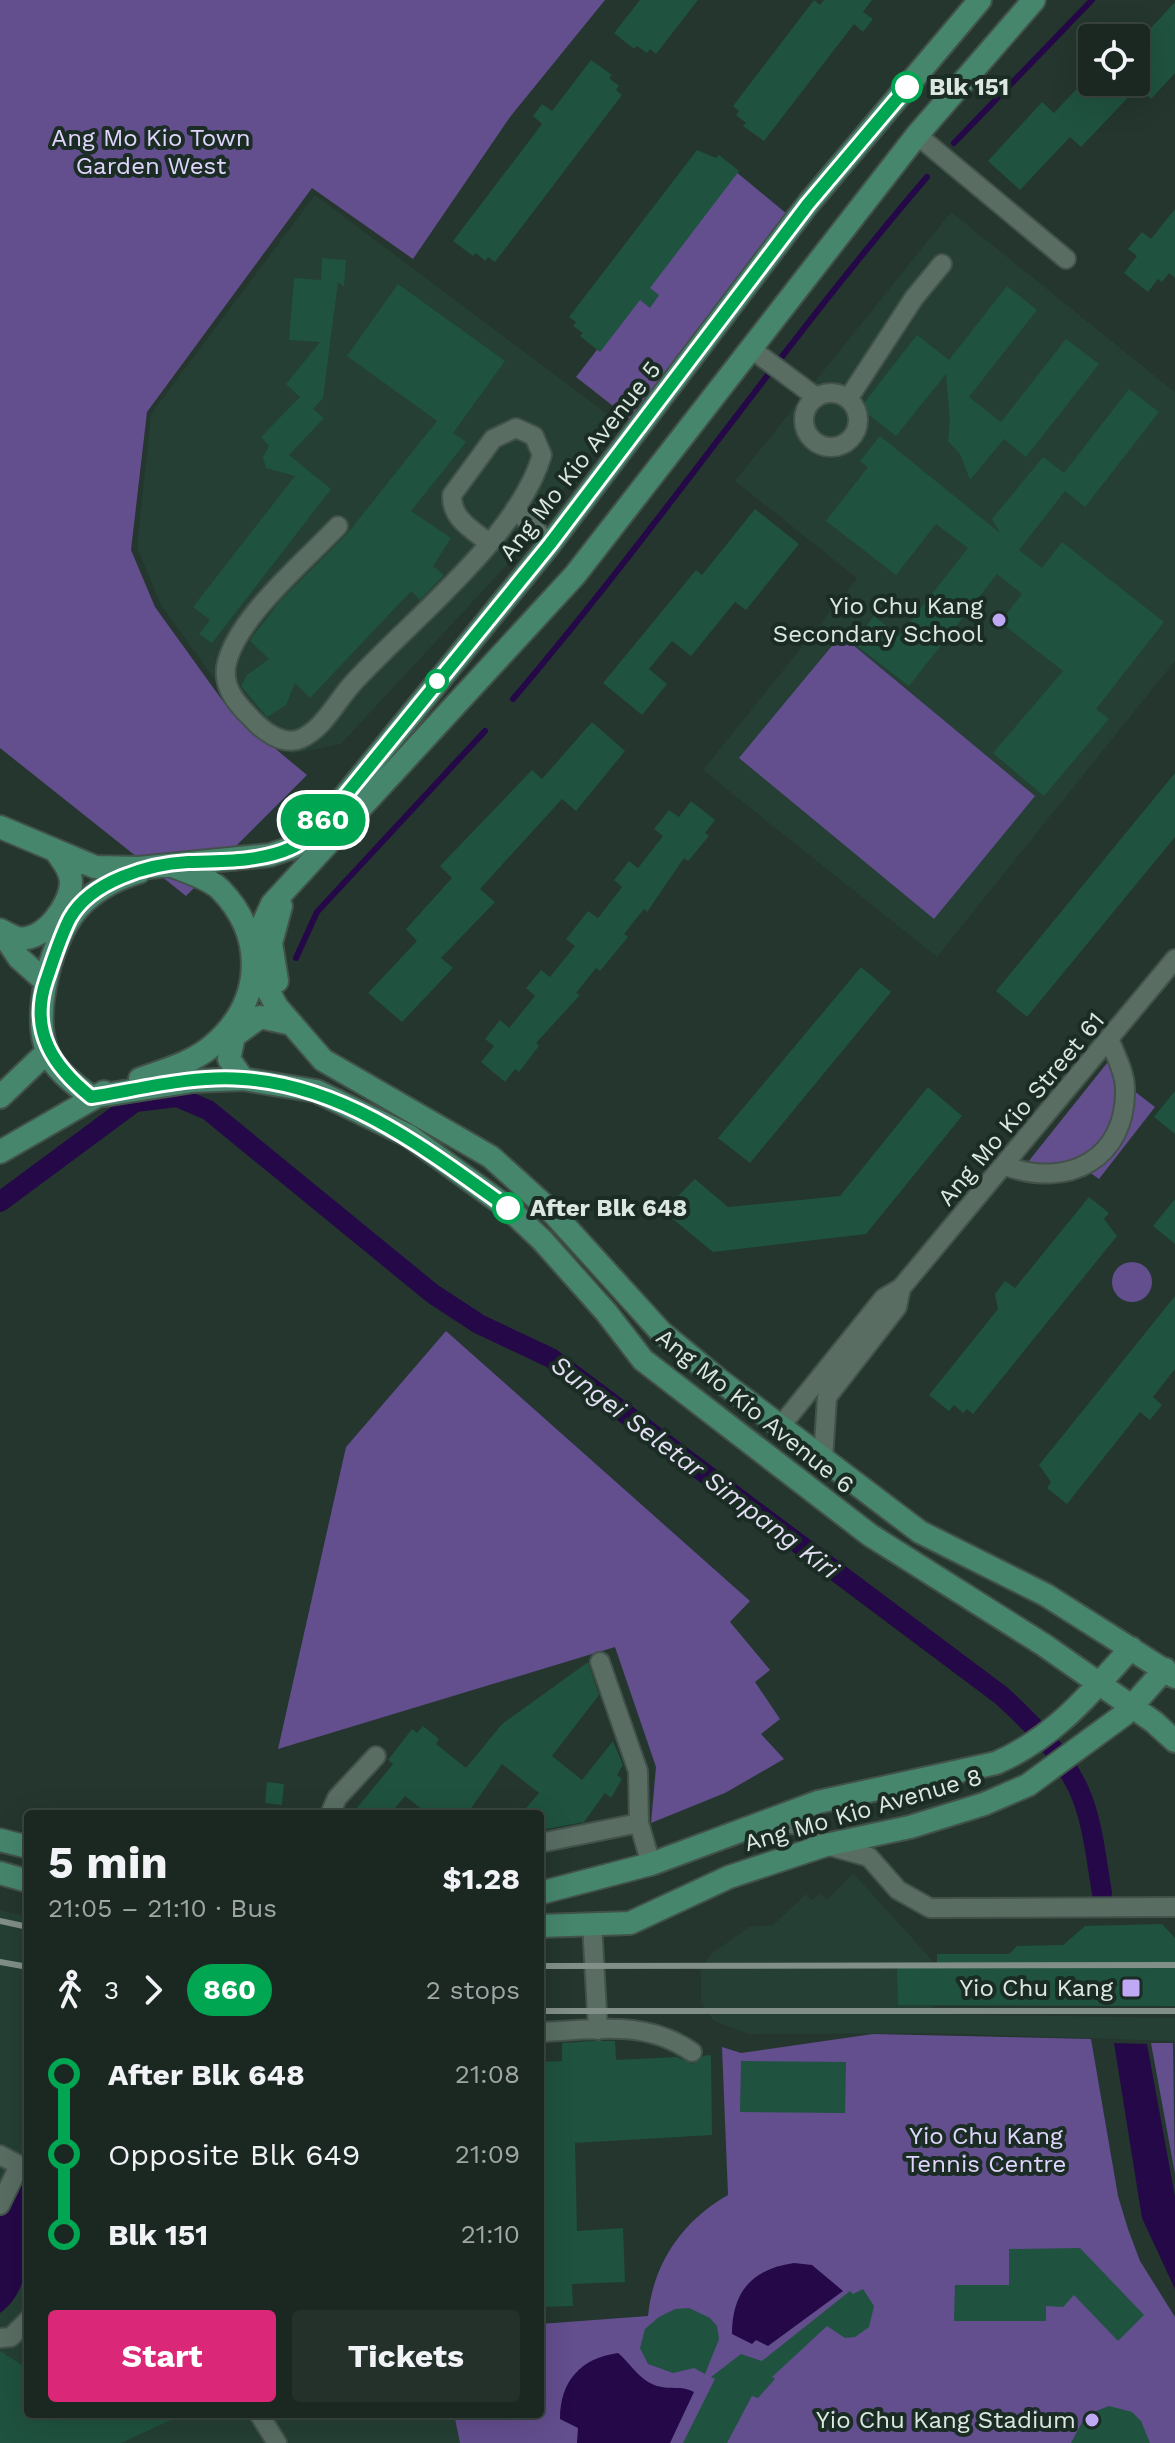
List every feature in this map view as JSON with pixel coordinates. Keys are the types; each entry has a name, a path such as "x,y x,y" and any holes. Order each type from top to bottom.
{"main road":[{"name":"Ang Mo Kio Avenue 5","path":"167,864 236,860 294,847 332,812 550,544 808,204 980,0"},
{"path":"0,1152 91,1097 189,1061 211,1047 230,1028 247,1000 253,946 272,904 575,575 758,354 917,135 1034,0"},
{"path":"395,732 415,750"},
{"path":"0,827 95,867 139,868 167,864 220,889 240,913 253,946"},
{"path":"0,930 18,938 30,937 53,922 65,906 71,882 57,853"},
{"path":"91,1097 69,1079 47,1052 42,1019 46,982 71,917 90,896 124,877 167,864"},
{"path":"288,886 271,943 273,970 293,1024"},
{"path":"0,930 19,958 46,982"},
{"name":"Ang Mo Kio Avenue 6","path":"253,946 263,981 277,1007 323,1060 343,1075 467,1140 491,1157 554,1214 661,1332 780,1427 920,1532 1046,1595 1170,1673"},
{"path":"243,1079 229,1059 234,1036 260,1017 293,1024"},
{"path":"0,1097 47,1052"},
{"name":"Ang Mo Kio Avenue 6","path":"91,1097 193,1081 243,1079 316,1091 409,1136 508,1208 542,1240 602,1307 643,1360 870,1535 1044,1645 1175,1741"},
{"name":"Ang Mo Kio Avenue 8","path":"544,1892 651,1864 818,1802 996,1763 1020,1753 1077,1709 1131,1648"},
{"name":"Ang Mo Kio Avenue 8","path":"544,1926 630,1923 729,1877 826,1845 910,1827 984,1804 1028,1785 1132,1707 1170,1673"},
{"path":"0,1840 24,1846"},
{"path":"0,1873 24,1880"}],"street":[{"path":"917,135 1066,259"},
{"path":"848,399 914,298 942,264"},
{"path":"758,354 816,397"},
{"path":"829,392 854,404 859,418 856,432 847,442 833,447 819,444 808,435 804,422 807,408 816,397 829,392"},
{"path":"338,526 261,608 234,643 225,670 235,702 260,727 286,741 300,739 320,725 352,684 488,542 515,509 542,455 534,436 516,428 493,439 452,495 458,518 488,542"},
{"path":"515,509 550,544"},
{"name":"Ang Mo Kio Street 61","path":"780,1427 884,1298 901,1288 1006,1166 1175,959"},
{"path":"1006,1166 1037,1175 1064,1175 1085,1165 1103,1151 1117,1133 1125,1084 1110,1041"},
{"name":"Ang Mo Kio Street 61","path":"823,1460 827,1397 897,1307 901,1288"},
{"path":"600,1662 638,1771 639,1823 651,1864"},
{"path":"332,1810 337,1798 376,1756"},
{"path":"765,1820 793,1821 806,1826 826,1845 869,1857 898,1890 930,1908 1175,1907"},
{"path":"544,1842 639,1823"},
{"path":"592,1924 598,2030"},
{"path":"544,2032 636,2029 662,2034 692,2052"},
{"path":"0,2155 23,2168 0,2205"},
{"path":"0,2338 11,2337 24,2324"},
{"path":"261,2418 277,2443"}],"shaded area":[{"path":"315,195 614,419 517,554 341,744 292,754 234,706 161,605 137,548 151,414"},
{"name":"Yio Chu Kang Secondary School","path":"951,212 1175,392 1175,661 937,957 703,770 857,578 735,481"},
{"path":"853,1873 932,1960 933,2014 1175,2018 1175,2041 933,2033 749,2034 714,2021 701,2003 701,1968 711,1954 749,1927 773,1925 806,1894 812,1900 819,1894 827,1900"},
{"path":"0,1910 24,1916 24,2418 455,2418 460,2443 0,2443"},
{"path":"1114,2043 1147,2044 1175,2197 1175,2289 1142,2218"},
{"path":"24,2180 24,2276 12,2301 0,2313 0,2202"},
{"path":"794,2263 812,2265 843,2291 768,2346 756,2340 752,2344 732,2334 736,2306 747,2285 767,2271"},
{"path":"618,2353 651,2383 694,2392 670,2443 577,2443 578,2428 560,2419 564,2393 575,2374 593,2360"}],"green space":[{"name":"Ang Mo Kio Town Garden West","path":"0,0 605,0 510,117 413,259 312,188 147,412 131,550 155,607 230,711 307,775 186,896 0,748"},
{"path":"735,171 787,214 631,420 576,377"},
{"path":"841,635 1035,796 934,919 739,758"},
{"path":"1115,1053 1125,1084 1155,1107 1099,1179 1082,1167 1020,1172"},
{"path":"1132,1262 1146,1268 1152,1282 1146,1296 1132,1302 1118,1296 1112,1282 1118,1268"},
{"path":"446,1331 750,1601 730,1622 770,1670 755,1682 780,1719 761,1734 784,1759 725,1793 651,1823 656,1767 615,1647 278,1749 346,1447"},
{"name":"Yio Chu Kang Tennis Centre","path":"873,2034 1091,2039 1118,2196 1140,2261 1175,2317 1175,2443 460,2443 455,2418 544,2418 544,2324 648,2316 656,2279 673,2246 697,2218 728,2195 722,2047 741,2053"},
{"path":"1151,2043 1173,2043 1175,2174"}],"building":[{"path":"640,0 698,0 656,54 650,49 647,53 637,46 634,49 614,33"},
{"path":"814,0 820,5 824,0 872,0 863,12 873,19 863,32 854,24 764,141 743,126 746,123 736,115 739,111 733,106"},
{"path":"1175,2 1175,73 1151,99 1148,96 1150,29"},
{"path":"591,60 612,75 609,78 619,86 616,90 622,95 495,262 488,257 485,261 476,253 473,256 453,241 542,124 533,116 542,104 552,111"},
{"path":"1078,87 1078,96 1129,96 1081,147 1070,137 1020,190 988,161 1042,102 1054,113"},
{"path":"697,150 716,158 719,155 739,171 650,288 659,295 650,308 640,300 600,352 580,336 583,333 573,326 576,322 569,317"},
{"path":"1175,209 1175,278 1169,273 1162,282 1158,279 1148,292 1124,273 1137,256 1128,249 1142,232 1151,239"},
{"path":"322,258 346,260 344,287 338,282 323,398 313,409 324,418 289,455 331,489 212,643 199,634 210,620 193,607 295,476 266,468 263,457 269,446 261,437 300,397 286,384 320,342 289,340 294,278 321,280"},
{"path":"398,284 505,361 453,433 466,442 411,511 451,538 433,566 444,575 420,600 411,591 310,698 295,683 286,705 267,717 241,686 247,675 269,659 250,641 252,637 281,600 347,534 437,421 347,356"},
{"path":"1007,286 1037,310 969,397 1001,422 1066,339 1099,364 1026,457 1004,439 970,480 960,454 948,441 950,420 946,374 896,436 860,408 917,335 949,360"},
{"path":"1129,389 1159,412 1085,507 1065,491 1019,550 1042,568 1062,542 1164,622 1096,709 1109,719 1044,796 993,753 1063,671 1000,622 1022,594 997,574 909,686 853,643 874,616 899,636 968,548 936,524 896,575 826,521 868,467 860,461 880,436 1000,533 992,519 1043,457 1064,473"},
{"path":"755,509 799,544 746,610 735,602 691,656 672,641 649,669 667,684 642,715 603,683 696,570 702,575"},
{"path":"592,722 625,751 576,811 562,799 480,889 495,902 441,958 453,968 402,1022 368,993 417,941 406,929 452,878 440,866 532,770 542,779"},
{"path":"1175,773 1175,837 1027,1017 996,991"},
{"path":"691,801 715,820 705,833 709,836 688,861 684,858 647,912 644,909 624,934 628,937 600,971 596,968 576,993 580,995 536,1043 539,1046 519,1072 515,1069 505,1082 481,1062 494,1046 485,1039 500,1020 509,1028 535,996 526,988 541,970 550,977 575,946 566,939 588,911 598,918 622,887 614,880 629,861 638,868 663,836 654,829 669,810 679,817"},
{"path":"861,967 891,992 750,1163 718,1138"},
{"path":"928,1087 962,1116 866,1234 713,1252 663,1211 695,1179 728,1207 840,1196"},
{"path":"1175,1091 1175,1134 1154,1117"},
{"path":"1089,1197 1109,1213 1104,1219 1117,1236 973,1414 967,1409 963,1413 954,1405 949,1411 929,1395 998,1309 995,1294 1005,1281 1015,1288"},
{"path":"1175,1199 1175,1244 1153,1226"},
{"path":"1175,1296 1175,1369 1153,1397 1162,1405 1150,1420 1140,1412 1067,1504 1047,1488 1051,1482 1039,1465"},
{"path":"588,1662 599,1695 552,1756 582,1780 613,1741 623,1765 617,1775 622,1779 611,1798 605,1793 584,1822 547,1829 544,1826 544,1810 524,1810 539,1793 502,1764 470,1810 423,1810 405,1796 393,1810 355,1810 393,1764 388,1760 412,1729 417,1733 423,1726 439,1739 436,1744 466,1768 502,1724"},
{"path":"267,1782 284,1784 282,1805 265,1803"},
{"path":"1162,1924 1175,1938 1175,2006 898,2005 897,1967 937,1967 937,1954 1009,1954 1017,1946 1063,1945 1085,1926"},
{"path":"615,2041 616,2060 677,2057 693,2064 703,2056 711,2055 712,2135 575,2143 577,2231 623,2228 625,2282 572,2284 573,2306 544,2307 544,2062 562,2061 562,2043"},
{"path":"741,2061 846,2062 845,2113 740,2112"},
{"path":"1080,2248 1144,2315 1118,2341 1074,2295 1063,2307 1046,2306 1046,2321 954,2321 955,2285 1009,2285 1009,2249"},
{"path":"863,2289 874,2306 869,2327 855,2337 845,2338 827,2326 772,2377 775,2379 758,2398 752,2396 727,2443 683,2443 715,2379 711,2377 741,2354 762,2361 850,2291 853,2294"},
{"path":"689,2308 710,2318 717,2326 719,2339 705,2374 694,2368 673,2373 648,2364 640,2348 645,2329 675,2309"},
{"path":"0,2351 24,2366 24,2418 175,2418 121,2443 0,2443"},
{"path":"1109,2406 1132,2412 1141,2421 1150,2443 1071,2443 1086,2415"}],"waterway":[{"path":"954,143 1092,0"},
{"path":"513,699 618,570 821,306 927,177"},
{"path":"296,958 317,912 485,731"},
{"name":"Sungei Seletar Simpang Kiri","path":"0,1202 135,1102 177,1097 208,1110 433,1294 479,1324 551,1358 1002,1696 1054,1750 1078,1788 1091,1826 1102,1893"},
{"name":"Sungei Seletar Simpang Kiri","path":"263,1150 268,1162"}],"railway":[{"path":"0,1921 24,1926"},
{"path":"0,1962 24,1966"},
{"path":"544,1966 1175,1965"},
{"path":"544,2011 1175,2011"}],"bus line":[{"name":"860","path":"508,1208 409,1136 316,1091 243,1079 210,1079 91,1097 69,1079 47,1052 42,993 54,958 71,917 90,896 124,877 167,864 270,855 294,847 332,812 550,544 808,204 907,87"}],"place":[{"name":"Blk 151","path":"907,87"},
{"name":"Yio Chu Kang Secondary School","path":"999,620"},
{"name":"After Blk 648","path":"508,1208"},
{"name":"Yio Chu Kang","path":"1131,1988"},
{"name":"Yio Chu Kang Stadium","path":"1092,2420"}]}
